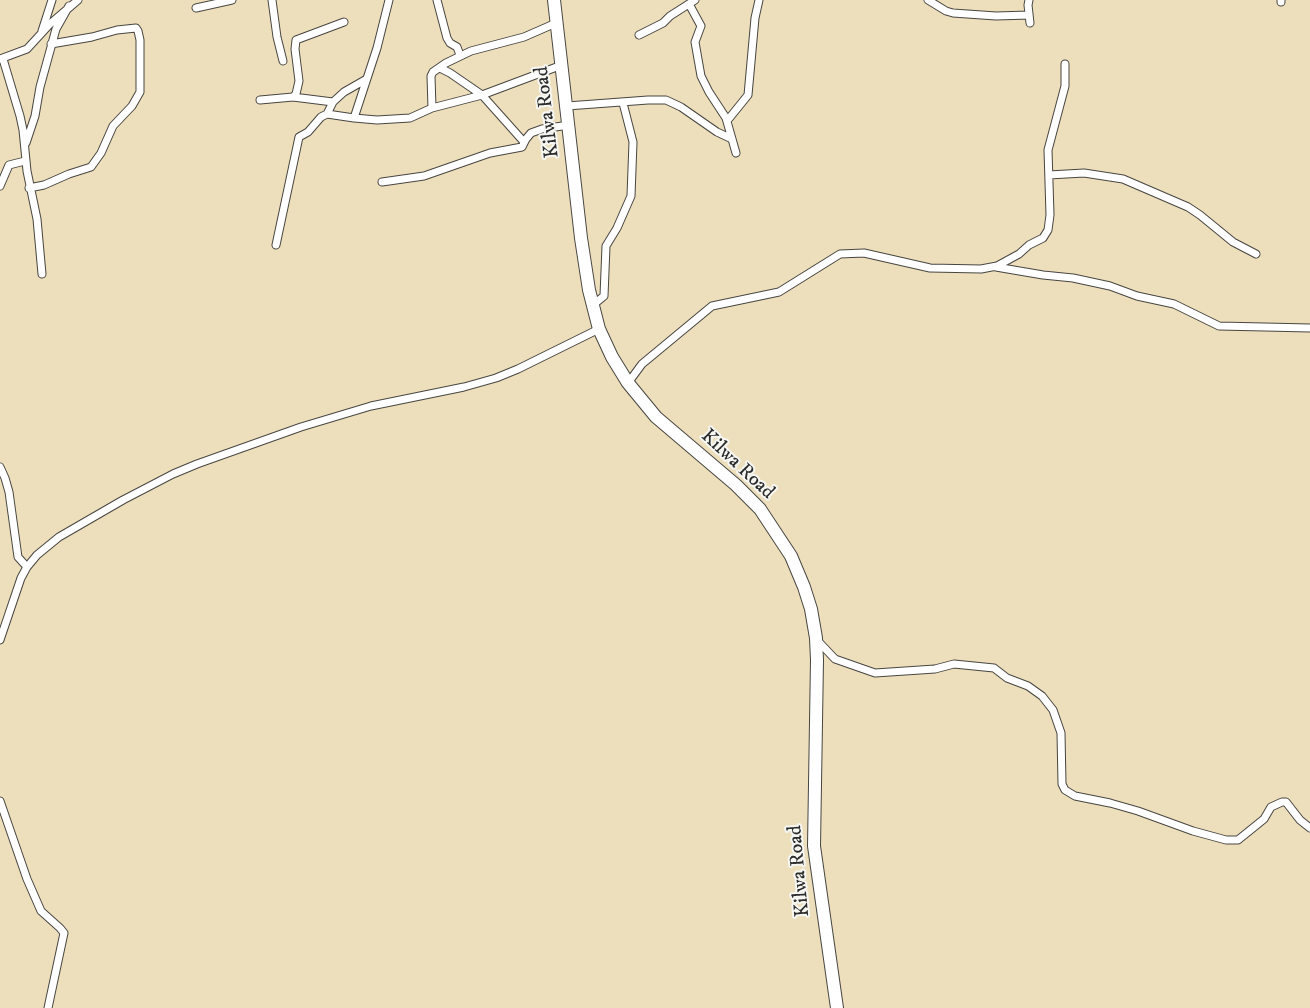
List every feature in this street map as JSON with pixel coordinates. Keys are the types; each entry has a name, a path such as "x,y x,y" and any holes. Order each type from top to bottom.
{"highway":[{"name":"Kilwa Road","path":"554,0 581,238 592,305 599,329 612,357 628,383 661,422 736,485 760,509 791,556 804,586 816,638 817,660 814,846 836,1008"}],"street":[{"path":"41,34 52,0"},
{"path":"42,274 38,219 25,161 20,116 1,59 25,51 78,0"},
{"path":"196,8 232,0"},
{"path":"272,0 277,37 284,61"},
{"path":"354,118 377,48 389,0"},
{"path":"437,0 447,38 450,43 456,46 460,55"},
{"path":"727,121 748,95 759,0"},
{"path":"928,0 946,11 1029,19 1029,0"},
{"path":"639,34 663,23 670,16 692,2 701,26 695,42 701,76 727,121 736,153"},
{"path":"24,148 34,116 51,44 57,26 70,6"},
{"path":"293,97 296,94 299,81 295,49 296,40 344,22"},
{"path":"432,108 431,76 440,68 460,55 482,47 524,37 556,23"},
{"path":"30,188 44,185 91,167 113,126 132,106 140,92 140,40 136,29 117,30 92,37 51,44"},
{"path":"995,267 1019,254 1046,234 1050,214 1048,150 1065,86 1065,64"},
{"path":"276,245 299,138 308,132 321,117 327,114 354,118 405,119 432,108 482,95 562,66"},
{"path":"440,68 482,95 524,142"},
{"path":"327,114 333,102 349,88 365,80"},
{"path":"260,100 293,97 333,102"},
{"path":"567,106 666,100 681,106 717,132 732,139"},
{"path":"592,305 604,296 606,246 617,228 630,196 633,142 623,103"},
{"path":"382,182 424,176 490,153 522,147 530,134 569,125"},
{"path":"0,186 9,165 25,161"},
{"path":"1048,175 1084,173 1123,179 1188,208 1200,215 1233,242 1256,254"},
{"path":"628,383 642,364 712,306 774,294 840,254 864,253 930,268 976,270 995,267 1106,284 1137,296 1174,304 1219,326 1310,328"},
{"path":"0,640 16,591 27,568 46,546 68,531 123,500 181,470 218,455 301,427 371,406 464,387 496,378 599,329"},
{"path":"0,467 9,492 18,557 27,568"},
{"path":"816,638 835,659 876,673 935,669 954,664 994,668 1007,678 1028,686 1042,696 1054,710 1061,733 1062,784 1065,790 1075,796 1138,811 1193,831 1226,840 1238,840 1264,819 1271,806 1282,802 1286,802 1300,820 1310,828"},
{"path":"0,801 29,885 41,911 64,934 55,970 53,992 48,1008"}]}
